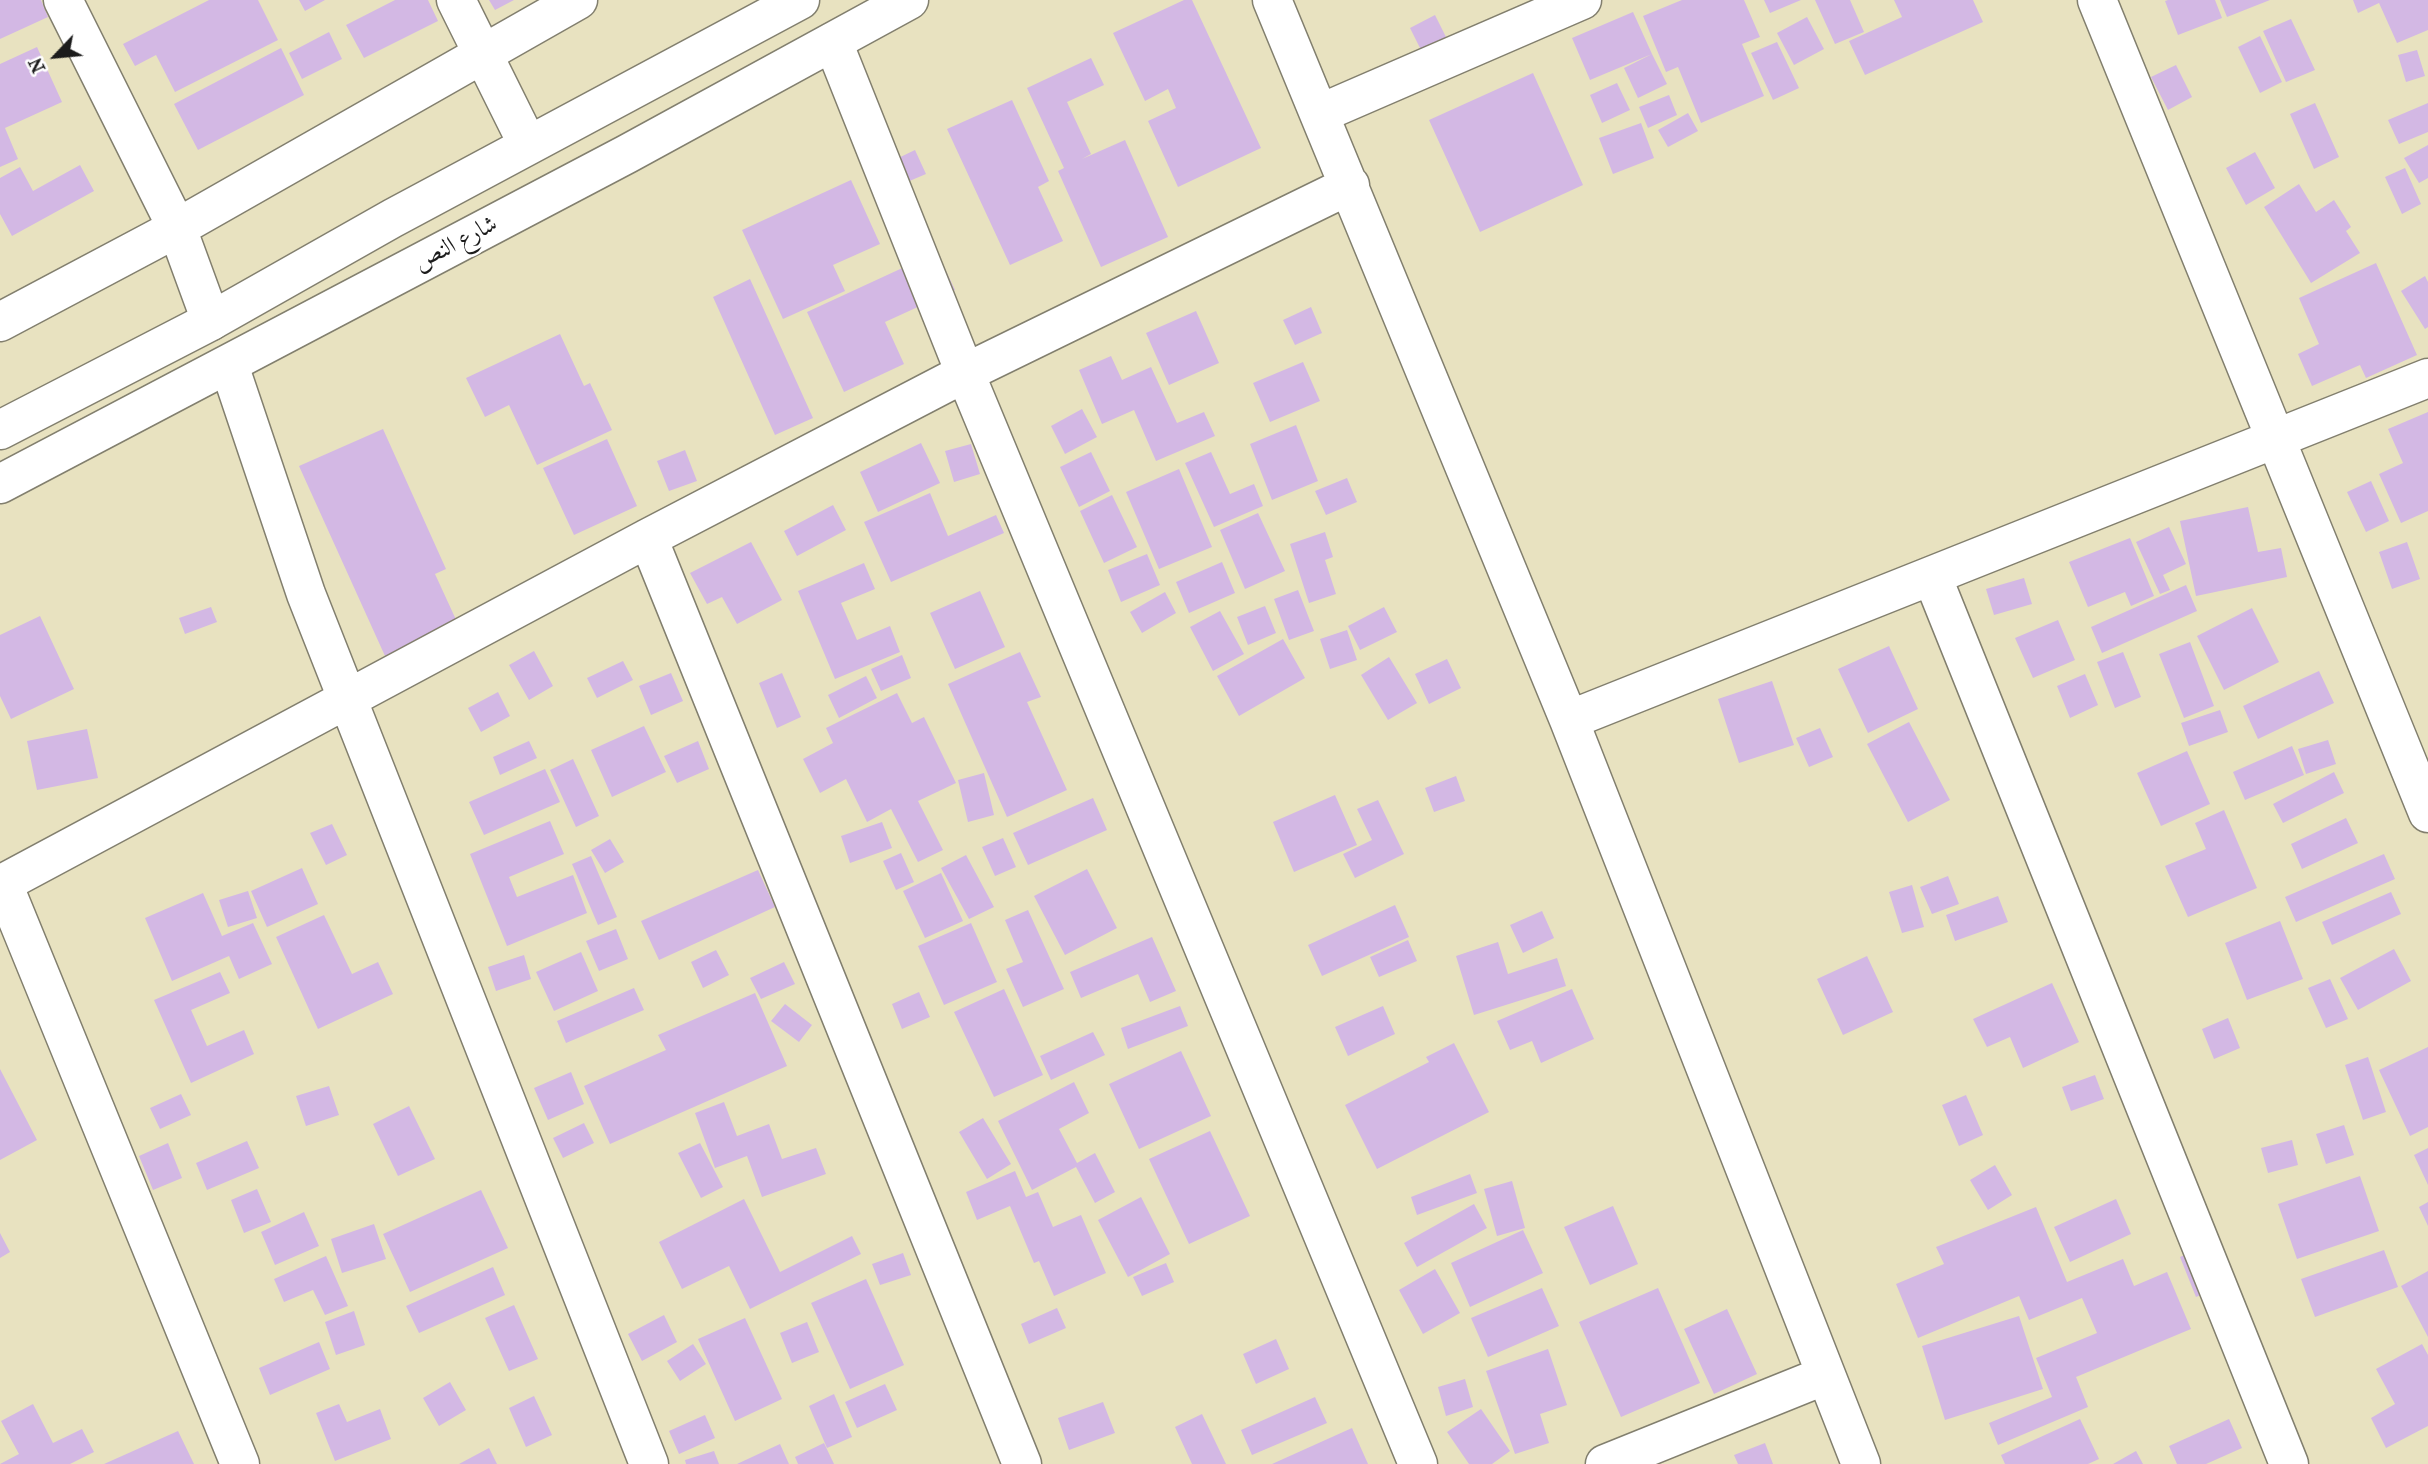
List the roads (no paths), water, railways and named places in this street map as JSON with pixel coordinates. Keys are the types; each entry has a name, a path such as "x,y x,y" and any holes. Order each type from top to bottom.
{"street":[{"path":"63,0 177,228 211,321"},
{"path":"456,0 528,145"},
{"path":"0,321 177,228 578,0"},
{"path":"0,430 211,321 528,145 800,0"},
{"name":"شارع النص","path":"0,484 229,365 909,0"},
{"path":"1272,0 1569,720 1861,1464"},
{"path":"1319,114 1582,0"},
{"path":"2097,0 2273,439 2428,813"},
{"path":"833,42 965,373 1418,1464"},
{"path":"240,1464 1,884 648,538 965,373 1350,185"},
{"path":"229,365 306,594 649,1464"},
{"path":"1569,720 2428,378"},
{"path":"648,538 1022,1464"},
{"path":"1933,576 2289,1464"},
{"path":"1605,1464 1826,1375"}]}
